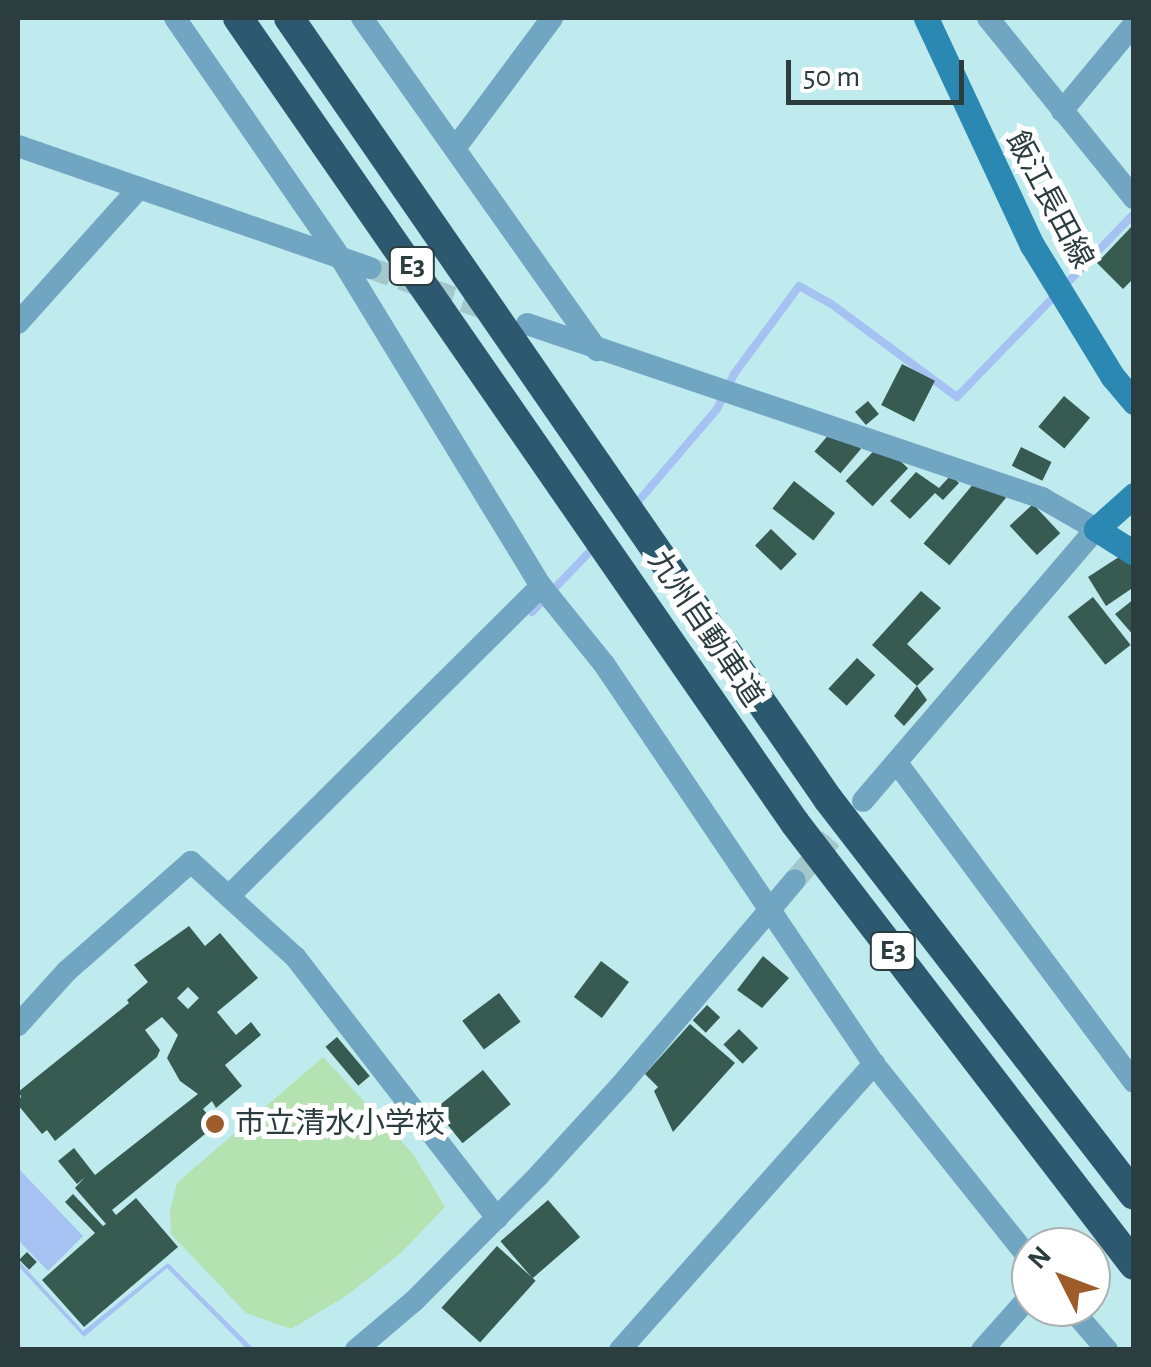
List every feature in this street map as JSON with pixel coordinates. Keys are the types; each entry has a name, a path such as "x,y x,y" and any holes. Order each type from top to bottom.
{"highway":[{"name":"九州自動車道","path":"238,18 586,514 795,823 1134,1265"},
{"name":"九州自動車道","path":"289,18 619,490 828,799 1134,1195"}],"main road":[{"name":"飯江長田線","path":"926,18 1032,245 1113,377 1134,402"},
{"path":"1134,495 1096,529 1134,553"}],"street":[{"path":"174,18 340,257 541,586 604,664 874,1064 1011,1235"},
{"path":"362,18 597,350"},
{"path":"456,147 552,18"},
{"path":"988,18 1134,198"},
{"path":"1062,111 1134,24"},
{"path":"18,146 370,268"},
{"path":"18,323 139,188"},
{"path":"527,324 1042,498 1096,529 863,801"},
{"path":"229,896 541,586"},
{"path":"897,763 1134,1082"},
{"path":"18,1025 67,972 192,862 296,958 497,1218"},
{"path":"356,1350 414,1301 497,1218 622,1084 795,880"},
{"path":"620,1350 874,1064"},
{"path":"982,1350 1011,1317"},
{"path":"1088,1327 1108,1350"}],"green space":[{"path":"323,1057 413,1154 445,1207 401,1253 346,1296 291,1329 246,1313 171,1234 170,1211 177,1183"}],"water":[{"path":"18,1168 83,1236 48,1271 18,1240"},
{"path":"18,1260 83,1331 168,1263 254,1349 247,1349 167,1268 84,1337 18,1266"}],"building":[{"path":"1134,224 1134,278 1123,289 1097,263"},
{"path":"902,364 935,381 914,422 881,405"},
{"path":"1064,396 1090,418 1064,448 1038,427"},
{"path":"868,401 879,414 866,425 855,412"},
{"path":"835,427 861,449 840,473 814,452"},
{"path":"881,443 908,468 873,506 846,481"},
{"path":"1021,447 1052,462 1042,481 1012,466"},
{"path":"916,472 939,488 951,475 959,483 943,500 935,493 910,519 890,501"},
{"path":"980,476 1006,498 949,565 923,543"},
{"path":"794,481 835,513 813,541 772,509"},
{"path":"1033,504 1060,533 1037,555 1010,526"},
{"path":"771,529 797,554 781,571 755,546"},
{"path":"1125,553 1134,565 1134,587 1106,606 1088,577"},
{"path":"921,591 941,608 907,644 934,669 917,686 872,645"},
{"path":"1093,597 1131,645 1105,665 1068,617"},
{"path":"1134,599 1134,636 1115,614"},
{"path":"857,658 875,675 847,706 828,689"},
{"path":"917,686 927,700 904,726 894,716"},
{"path":"189,926 205,946 220,933 258,978 217,1012 236,1035 251,1022 261,1035 225,1065 242,1086 216,1108 212,1101 203,1109 216,1125 112,1210 116,1215 136,1198 178,1247 84,1327 42,1280 95,1233 65,1202 73,1194 103,1226 106,1224 75,1188 85,1177 77,1184 58,1161 74,1148 95,1175 198,1094 180,1081 167,1058 178,1035 162,1017 145,1030 160,1050 157,1057 55,1141 47,1130 42,1134 18,1105 18,1092 129,1003 127,1000 148,982 134,965","holes":["188,987 199,998 188,1009 177,998"]},
{"path":"763,956 789,978 762,1008 737,990"},
{"path":"601,961 629,982 602,1018 574,997"},
{"path":"499,993 521,1022 484,1049 462,1021"},
{"path":"707,1005 720,1017 706,1033 693,1020"},
{"path":"690,1024 735,1063 673,1132 654,1091 658,1087 645,1074"},
{"path":"739,1029 758,1048 743,1064 723,1045"},
{"path":"337,1037 370,1076 358,1086 326,1047"},
{"path":"483,1070 511,1104 463,1143 435,1109"},
{"path":"548,1200 580,1237 533,1278 500,1241"},
{"path":"497,1246 536,1281 480,1342 441,1308"},
{"path":"27,1252 37,1262 29,1270 19,1260"}],"waterway":[{"path":"636,504 717,409 734,374 799,286 830,303 957,397 1134,214"},
{"path":"532,612 595,546"}],"tunnel":[{"path":"370,268 494,312"},
{"path":"795,880 855,811"}],"place":[{"name":"市立清水小学校","path":"215,1124"}]}
